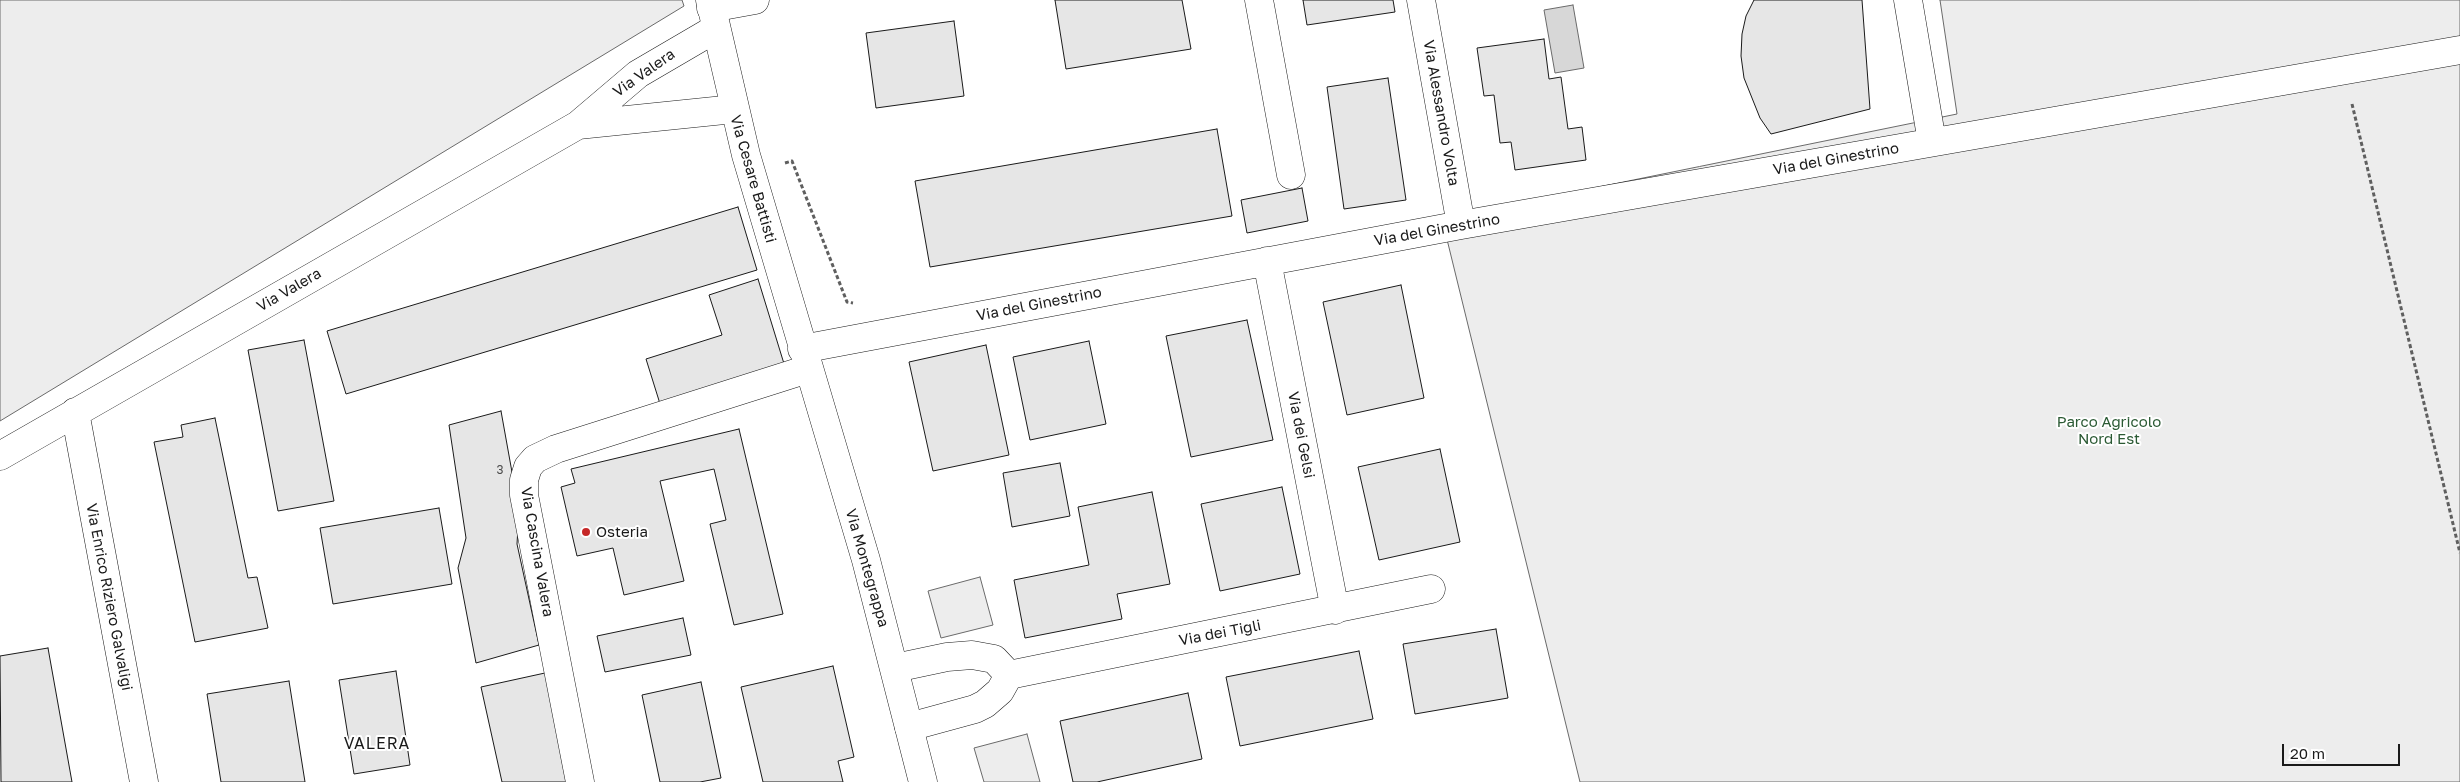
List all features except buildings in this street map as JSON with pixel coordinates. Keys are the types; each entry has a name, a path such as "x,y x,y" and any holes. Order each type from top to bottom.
{"street":[{"path":"712,12 755,0"},
{"path":"1259,0 1291,175"},
{"name":"Via Alessandro Volta","path":"1421,0 1461,225"},
{"path":"1908,0 1932,142"},
{"name":"Via Cesare Battisti","path":"712,12 734,110 805,358"},
{"name":"Via Valera","path":"0,456 578,125 712,12"},
{"name":"Via del Ginestrino","path":"805,358 1267,261 1461,225 2460,50"},
{"name":"Via Valera","path":"578,125 734,110"},
{"name":"Via dei Gelsi","path":"1267,261 1335,610"},
{"name":"Via Montegrappa","path":"805,358 866,560 923,782"},
{"name":"Via Cascina Valera","path":"580,782 524,495 524,480 528,468 535,459 556,449 805,358"},
{"name":"Via Enrico Riziero Galvaligi","path":"75,412 144,782"},
{"name":"Via dei Tigli","path":"1009,675 1431,589"},
{"path":"895,668 947,657 972,655 994,659 1009,675 1000,690 986,704 975,709 909,727"}],"path":[{"path":"2344,70 2460,553"}],"shaded area":[{"path":"0,0 682,0 684,6 0,421"},
{"name":"Parco Agricolo Nord Est","path":"1940,0 2460,0 2460,782 1580,782 1442,219 1957,114"},
{"path":"1573,5 1584,68 1555,73 1544,10"},
{"path":"980,577 993,625 941,638 928,591"},
{"path":"1027,734 1040,782 984,782 974,748"}],"place":[{"name":"Osteria","path":"586,532"}],"district":[{"name":"VALERA","path":"377,744"}]}
